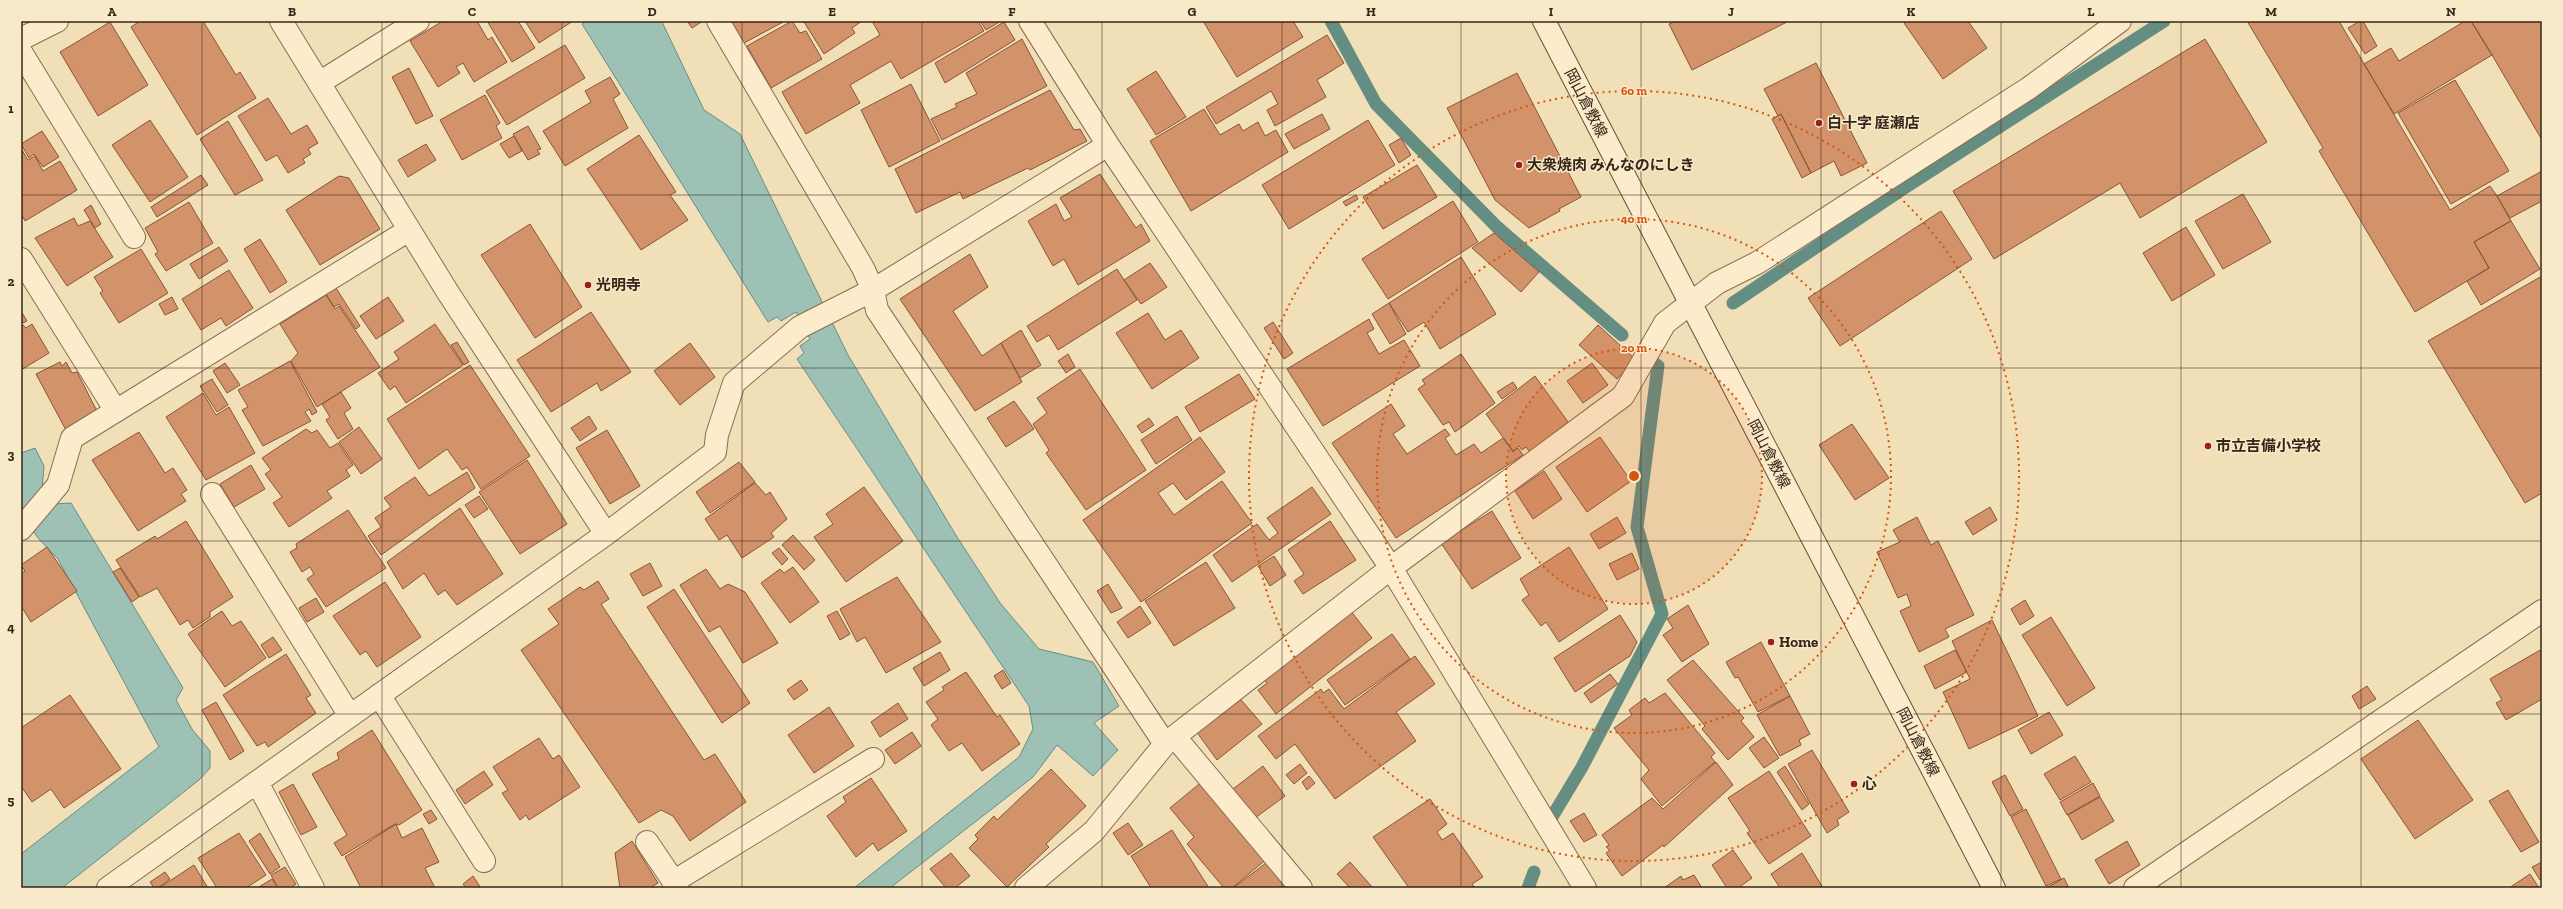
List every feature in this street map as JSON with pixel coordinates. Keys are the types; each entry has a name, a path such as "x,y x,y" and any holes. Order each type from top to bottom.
{"street":[{"path":"21,39 57,21"},
{"path":"281,21 409,230 606,534"},
{"path":"319,83 418,21"},
{"path":"718,21 863,268 873,290 877,310 1170,740 1301,888"},
{"path":"1030,21 1108,145 1391,568 1585,888"},
{"name":"岡山倉敷線","path":"1544,21 1994,888"},
{"path":"1026,888 1094,831 1170,740 1391,568 1623,396 1665,322 1690,302 1717,283 1757,263 2029,88 2120,21"},
{"path":"21,52 134,237"},
{"path":"108,888 606,534 715,452 717,435 734,382 800,327 873,290 1108,145"},
{"path":"21,529 58,485 72,438 409,230"},
{"path":"21,259 116,411"},
{"path":"212,494 350,716"},
{"path":"2135,888 2542,611"},
{"path":"380,695 484,861"},
{"path":"647,842 676,885 873,759"},
{"path":"257,782 313,888"}],"water":[{"path":"587,21 662,22 704,110 740,134 848,355 957,537 1000,603 1039,649 1093,662 1119,706 1094,723 1118,750 1093,776 1057,745 1033,777 890,888 854,888 1019,757 1033,729 1029,706 797,359 804,353 800,346 810,339 796,312 781,321 777,317 768,322 582,24"},
{"path":"35,448 44,466 42,490 53,504 71,503 183,688 176,700 192,729 210,751 210,768 199,780 62,888 21,888 21,854 159,747 58,559 38,538 21,514 21,453"}],"building":[{"path":"140,21 203,21 236,75 240,72 256,98 197,135 131,27"},
{"path":"443,21 477,21 488,40 492,37 507,62 474,82 463,63 456,67 460,73 438,87 410,41"},
{"path":"487,21 518,21 535,48 512,62"},
{"path":"525,21 573,21 539,43"},
{"path":"687,21 703,21 692,28"},
{"path":"731,21 785,21 744,43"},
{"path":"792,21 800,33 806,31 822,59 771,88 747,46"},
{"path":"862,21 852,28 855,33 824,54 804,22"},
{"path":"872,21 978,21 984,31 901,79 891,61 850,85 860,103 806,134 782,92 880,35"},
{"path":"980,21 1001,21 986,30"},
{"path":"1203,21 1293,21 1303,37 1237,77"},
{"path":"1676,21 1787,22 1692,70 1669,24"},
{"path":"1907,21 1968,21 1987,48 1943,79 1904,23"},
{"path":"2247,21 2339,21 2450,210 2490,186 2497,196 2511,221 2474,242 2489,268 2415,312 2319,151 2323,148"},
{"path":"2360,21 2363,21 2377,46 2365,54 2348,28"},
{"path":"2465,21 2471,21 2492,55 2394,114 2364,64 2391,48 2399,61"},
{"path":"2471,21 2542,21 2542,140 2492,55"},
{"path":"110,22 148,85 98,116 60,52"},
{"path":"1004,22 1015,40 945,83 935,63"},
{"path":"1327,35 1344,63 1317,80 1326,97 1275,126 1267,110 1278,104 1271,91 1216,124 1206,107"},
{"path":"1022,39 1047,86 942,140 931,119 957,107 955,104 977,94 966,73"},
{"path":"2205,39 2267,142 2140,218 2120,183 1994,259 1953,191"},
{"path":"565,45 585,78 507,125 486,91"},
{"path":"1816,63 1867,163 1841,176 1834,161 1811,173 1781,114 1778,116 1764,89"},
{"path":"409,68 433,116 416,124 392,77"},
{"path":"1156,71 1186,117 1156,135 1127,89"},
{"path":"1517,73 1581,197 1559,209 1560,211 1529,228 1495,200 1447,108"},
{"path":"610,77 620,94 613,99 628,128 565,166 543,131 591,102 585,91"},
{"path":"2455,80 2509,171 2451,204 2398,113"},
{"path":"911,84 940,141 889,167 861,110"},
{"path":"1050,90 1074,130 1080,129 1087,141 1030,170 1028,168 963,199 960,192 916,213 895,169"},
{"path":"485,95 500,123 496,126 502,138 462,160 440,120"},
{"path":"268,98 291,134 307,125 318,143 308,149 311,154 303,159 305,163 288,173 277,155 266,161 238,116"},
{"path":"1204,109 1220,135 1239,124 1243,131 1258,122 1265,136 1276,130 1288,152 1191,211 1150,141"},
{"path":"1322,114 1330,129 1294,149 1285,134"},
{"path":"1781,114 1811,173 1802,178 1772,119"},
{"path":"150,120 188,177 150,202 112,145"},
{"path":"1368,120 1395,165 1289,229 1262,185"},
{"path":"228,121 263,180 235,195 200,139"},
{"path":"528,126 541,149 537,150 540,154 528,160 513,134"},
{"path":"42,131 59,157 43,167 34,154 29,158 21,144"},
{"path":"639,135 676,192 670,195 688,220 641,250 587,169"},
{"path":"514,136 522,151 509,158 500,144"},
{"path":"1401,138 1411,155 1399,163 1389,145"},
{"path":"426,144 436,160 408,177 398,160"},
{"path":"22,150 28,160 35,156 43,171 60,161 77,190 25,221 21,213"},
{"path":"1417,165 1437,197 1383,229 1363,197"},
{"path":"2542,171 2542,201 2510,218 2497,196"},
{"path":"1100,174 1136,228 1141,224 1150,241 1078,285 1064,259 1053,266 1028,221 1056,204 1064,221 1072,217 1060,198"},
{"path":"201,175 208,185 157,217 151,207"},
{"path":"339,176 349,178 380,229 320,265 286,210"},
{"path":"2243,194 2271,242 2223,269 2195,221"},
{"path":"1356,195 1358,199 1346,206 1343,202"},
{"path":"1453,201 1478,242 1388,299 1362,259"},
{"path":"189,202 213,243 166,271 155,254 158,252 145,228"},
{"path":"91,205 101,224 95,228 84,210"},
{"path":"1941,211 1972,259 1840,346 1808,298"},
{"path":"74,218 78,226 90,221 113,257 67,286 35,238"},
{"path":"2511,221 2540,269 2481,305 2467,281 2489,268 2474,242"},
{"path":"530,224 582,307 535,338 481,255"},
{"path":"2186,227 2215,275 2172,301 2143,253"},
{"path":"1494,233 1539,272 1521,292 1472,248"},
{"path":"260,239 287,282 270,293 244,249"},
{"path":"219,247 228,261 199,279 190,264"},
{"path":"141,249 168,293 119,323 100,293 103,291 94,277"},
{"path":"970,254 988,287 953,311 982,356 1001,343 1022,382 975,411 900,299"},
{"path":"1461,257 1496,314 1440,349 1424,322 1408,332 1389,303"},
{"path":"1150,263 1167,287 1141,304 1124,280"},
{"path":"1117,269 1137,300 1058,350 1049,335 1037,342 1027,326"},
{"path":"229,270 253,308 226,326 221,318 201,330 182,299"},
{"path":"2542,276 2542,493 2525,503 2428,341"},
{"path":"336,288 360,326 356,329 339,304 334,307 326,294"},
{"path":"326,295 335,309 339,306 380,367 317,407 291,361 298,353 280,324"},
{"path":"172,297 178,309 165,315 159,304"},
{"path":"388,297 404,321 376,339 360,316"},
{"path":"1389,303 1406,334 1390,344 1372,314"},
{"path":"21,311 27,321 21,324"},
{"path":"591,312 631,372 601,391 597,383 551,412 517,360"},
{"path":"1148,313 1165,340 1181,330 1199,358 1152,389 1116,333"},
{"path":"1369,319 1374,329 1367,333 1379,354 1404,340 1420,366 1323,426 1287,369"},
{"path":"1273,322 1293,353 1284,359 1264,328"},
{"path":"32,324 49,353 21,370 21,327 23,325 26,328"},
{"path":"435,324 463,365 406,403 395,386 390,390 378,373 399,359 394,352"},
{"path":"1598,325 1635,359 1617,379 1579,345"},
{"path":"1021,330 1041,365 1020,378 1001,343"},
{"path":"457,342 469,362 464,365 451,345"},
{"path":"690,343 715,377 680,405 654,371"},
{"path":"1068,354 1075,367 1066,373 1058,361"},
{"path":"1461,354 1495,403 1455,432 1449,422 1443,425 1418,389 1425,384 1422,380"},
{"path":"290,361 317,412 312,415 309,409 305,412 311,421 263,446 242,410 248,407 238,390"},
{"path":"60,362 62,366 66,362 72,373 77,372 99,415 67,432 36,374"},
{"path":"225,363 240,385 227,393 213,371"},
{"path":"1592,363 1608,385 1583,403 1567,381"},
{"path":"470,365 530,456 481,489 467,467 462,470 447,449 419,469 387,419"},
{"path":"1080,369 1146,470 1086,510 1046,453 1049,450 1033,424 1047,413 1037,398"},
{"path":"1239,374 1255,399 1200,432 1185,407"},
{"path":"1535,376 1568,422 1530,452 1526,447 1522,450 1519,446 1513,451 1486,414"},
{"path":"212,379 228,405 217,412 200,386"},
{"path":"1513,382 1517,388 1502,399 1497,392"},
{"path":"341,392 351,408 344,413 353,429 338,439 326,420 330,417 322,404"},
{"path":"203,393 216,415 229,407 255,453 206,480 166,417"},
{"path":"1014,401 1034,429 1006,447 987,418"},
{"path":"1391,404 1405,426 1393,434 1407,454 1445,429 1450,435 1445,438 1456,455 1474,444 1481,453 1503,438 1513,452 1518,448 1523,455 1396,538 1332,443"},
{"path":"589,416 597,429 580,441 571,428"},
{"path":"1177,416 1192,440 1156,464 1141,440"},
{"path":"1149,418 1154,425 1142,433 1137,426"},
{"path":"1852,424 1889,478 1855,500 1819,445"},
{"path":"359,427 382,459 361,474 339,442"},
{"path":"306,429 312,433 317,430 330,448 338,443 353,465 346,470 350,476 327,491 332,498 289,527 273,503 282,497 265,474 271,470 262,458"},
{"path":"607,430 640,486 610,504 576,448"},
{"path":"139,432 165,473 173,468 187,490 181,494 186,501 138,531 92,460"},
{"path":"1200,437 1225,472 1186,500 1173,483 1158,493 1174,515 1222,481 1252,523 1141,602 1083,520"},
{"path":"1600,437 1631,481 1587,512 1556,467"},
{"path":"527,460 567,524 520,554 479,492"},
{"path":"739,462 755,482 710,513 696,492"},
{"path":"251,465 265,489 234,507 220,484"},
{"path":"1544,471 1562,499 1533,519 1515,491"},
{"path":"467,472 475,488 381,555 368,536 381,527 375,518 391,507 384,498 415,477 429,496"},
{"path":"755,483 766,495 770,492 787,519 771,533 774,537 742,558 727,535 719,540 705,519"},
{"path":"864,487 903,541 846,582 814,537 833,524 826,514"},
{"path":"1312,487 1331,514 1232,582 1213,555 1257,524 1269,540 1278,533 1267,518"},
{"path":"479,496 488,509 474,518 465,505"},
{"path":"1990,507 1997,520 1973,535 1965,522"},
{"path":"460,508 503,574 457,605 445,590 438,595 424,573 403,589 387,562"},
{"path":"348,510 386,568 326,607 307,579 314,574 310,567 302,572 290,552 297,548 296,544"},
{"path":"1492,511 1521,558 1472,589 1441,543"},
{"path":"1617,517 1626,533 1599,549 1590,534"},
{"path":"1917,517 1931,545 1938,541 1974,615 1945,629 1949,637 1919,652 1900,611 1911,606 1907,594 1898,598 1877,552 1900,542 1893,530"},
{"path":"186,521 233,597 210,612 210,617 193,628 188,620 180,625 157,588 140,597 116,560 155,536 157,539"},
{"path":"1330,521 1356,560 1303,594 1294,581 1304,574 1288,550"},
{"path":"793,535 815,560 804,570 782,545"},
{"path":"47,547 77,591 31,622 21,606 21,574 25,571 21,565"},
{"path":"1569,547 1608,609 1559,642 1546,622 1541,626 1522,600 1529,595 1520,579"},
{"path":"779,548 788,559 782,565 772,553"},
{"path":"1632,553 1639,569 1617,580 1609,564"},
{"path":"1274,556 1286,575 1270,586 1258,566"},
{"path":"1206,562 1235,608 1174,646 1145,601"},
{"path":"650,563 662,586 643,596 630,574"},
{"path":"793,567 819,602 790,623 761,583 780,569 784,573"},
{"path":"120,568 139,597 132,602 113,572"},
{"path":"706,569 720,589 728,584 745,592 778,643 743,663 720,626 709,632 680,585"},
{"path":"897,577 941,642 886,673 865,637 857,642 840,609"},
{"path":"598,581 609,599 601,604 704,760 715,754 746,802 690,841 673,816 661,810 639,823 521,650 559,624 548,609 580,587 584,590"},
{"path":"385,582 421,637 377,667 366,651 360,655 333,616"},
{"path":"1108,584 1122,608 1111,613 1097,591"},
{"path":"674,589 750,703 722,723 647,607"},
{"path":"316,598 324,612 307,622 299,608"},
{"path":"2025,600 2034,616 2020,625 2011,609"},
{"path":"1346,605 1372,638 1276,714 1258,690 1267,683 1260,674"},
{"path":"1688,605 1709,644 1682,662 1663,635 1673,628 1667,619"},
{"path":"1140,606 1151,623 1128,638 1117,622"},
{"path":"222,611 232,626 241,621 266,658 225,687 188,634"},
{"path":"837,611 850,634 840,640 827,616"},
{"path":"1620,615 1637,642 1630,656 1575,692 1554,658"},
{"path":"2051,617 2095,688 2067,706 2022,635"},
{"path":"1992,620 2038,716 1969,749 1943,692 1970,679 1952,641"},
{"path":"1392,634 1410,659 1345,705 1327,680"},
{"path":"273,637 282,650 269,658 261,645"},
{"path":"1761,642 1790,696 1758,712 1738,677 1735,678 1726,662"},
{"path":"2542,649 2542,699 2506,720 2496,703 2502,700 2490,679"},
{"path":"1955,650 1967,672 1935,689 1924,666"},
{"path":"940,652 950,670 924,686 913,668"},
{"path":"286,654 311,695 306,698 316,713 268,747 265,742 257,746 223,695"},
{"path":"1415,656 1435,684 1396,712 1416,741 1335,799 1295,744 1276,759 1258,736 1321,689 1323,693 1329,689 1344,709"},
{"path":"1693,660 1744,718 1741,721 1754,737 1728,760 1702,729 1705,726 1667,680"},
{"path":"1003,670 1011,683 1002,689 994,676"},
{"path":"966,672 997,717 1000,715 1020,744 982,771 962,743 949,751 931,725 938,719 926,702 944,690 942,687"},
{"path":"1610,674 1618,684 1591,703 1584,693"},
{"path":"801,680 808,690 794,700 787,690"},
{"path":"2367,686 2376,699 2359,709 2352,696"},
{"path":"1235,693 1262,724 1217,760 1193,727"},
{"path":"1665,693 1715,753 1711,757 1715,762 1662,806 1641,779 1649,770 1614,728 1632,715 1629,710 1645,698 1649,703"},
{"path":"70,695 121,769 64,808 51,789 32,802 21,786 21,728"},
{"path":"1790,696 1810,734 1799,740 1801,745 1780,756 1757,715"},
{"path":"216,702 244,751 230,760 202,710"},
{"path":"898,703 908,719 880,737 871,722"},
{"path":"829,707 854,746 814,773 788,735"},
{"path":"2049,712 2063,735 2031,754 2018,730"},
{"path":"2418,720 2473,800 2415,839 2361,759"},
{"path":"372,730 422,810 399,825 395,824 342,856 334,843 347,835 312,774 339,759 337,753"},
{"path":"912,732 921,746 895,764 885,750"},
{"path":"1764,737 1779,758 1764,768 1749,748"},
{"path":"539,738 553,759 559,755 580,787 529,820 526,815 520,820 502,793 508,790 493,767"},
{"path":"1812,750 1849,812 1837,820 1839,825 1827,833 1788,764"},
{"path":"2075,756 2091,782 2060,800 2044,774"},
{"path":"1716,762 1733,785 1664,847 1663,845 1622,876 1606,853 1610,850 1606,847 1609,845 1602,835 1652,798 1663,809"},
{"path":"1300,764 1307,773 1294,784 1286,775"},
{"path":"1263,766 1285,796 1255,818 1233,789"},
{"path":"1785,766 1809,804 1802,810 1777,772"},
{"path":"1051,769 1086,806 1046,844 1049,847 1007,887 969,848 978,839 975,835 994,816 997,820"},
{"path":"484,771 493,785 465,804 456,790"},
{"path":"1769,771 1811,836 1769,864 1747,833 1750,831 1728,798"},
{"path":"2005,775 2023,809 2010,816 1992,782"},
{"path":"1309,776 1315,783 1307,790 1302,782"},
{"path":"871,778 907,831 878,851 873,843 856,857 827,816 846,802 843,797"},
{"path":"1204,780 1268,858 1232,888 1224,888 1187,844 1194,837 1170,808"},
{"path":"2093,783 2100,796 2067,815 2060,802"},
{"path":"293,784 317,827 301,835 279,792"},
{"path":"2508,790 2539,842 2521,852 2489,801"},
{"path":"2100,797 2114,821 2082,840 2068,815"},
{"path":"1430,799 1447,824 1437,832 1442,840 1453,833 1483,877 1472,884 1475,888 1409,888 1373,837"},
{"path":"2026,809 2061,879 2046,886 2011,817"},
{"path":"431,810 437,819 429,824 423,814"},
{"path":"1584,813 1597,835 1584,842 1570,821"},
{"path":"1128,823 1143,845 1128,855 1113,833"},
{"path":"396,824 402,838 422,828 439,862 425,868 435,888 361,888 345,857"},
{"path":"1172,830 1209,888 1151,888 1131,856"},
{"path":"239,833 266,875 246,888 217,888 198,858"},
{"path":"260,833 280,867 270,874 249,841"},
{"path":"632,841 658,883 650,888 620,888 615,853"},
{"path":"2127,841 2140,865 2109,884 2095,860"},
{"path":"1733,850 1752,878 1738,888 1727,888 1712,865"},
{"path":"951,853 970,876 955,888 946,888 930,869"},
{"path":"1802,853 1823,888 1780,888 1771,874"},
{"path":"1350,862 1373,888 1350,888 1337,874"},
{"path":"2542,862 2542,878 2540,880 2532,867"},
{"path":"1266,863 1286,888 1233,888"},
{"path":"194,865 208,888 159,888"},
{"path":"285,867 296,884 290,888 278,888 271,875"},
{"path":"165,872 170,879 158,888 154,888 150,882"},
{"path":"2530,874 2539,888 2509,888"},
{"path":"1694,875 1702,888 1664,888 1681,876 1683,880"},
{"path":"473,876 481,888 466,888 463,884"},
{"path":"2064,878 2069,888 2048,888 2048,887"},
{"path":"272,879 278,888 257,888"}],"waterway":[{"path":"1331,21 1376,104 1497,227 1622,335"},
{"path":"1733,303 1904,188 2164,21"},
{"path":"1552,817 1582,767 1662,614 1637,527 1658,366 1655,364"},
{"path":"1528,888 1534,872"}],"place":[{"name":"白十字 庭瀬店","path":"1819,123"},
{"name":"大衆焼肉 みんなのにしき","path":"1519,165"},
{"name":"光明寺","path":"588,285"},
{"name":"市立吉備小学校","path":"2208,446"},
{"name":"Home","path":"1771,642"},
{"name":"心","path":"1854,784"}]}
